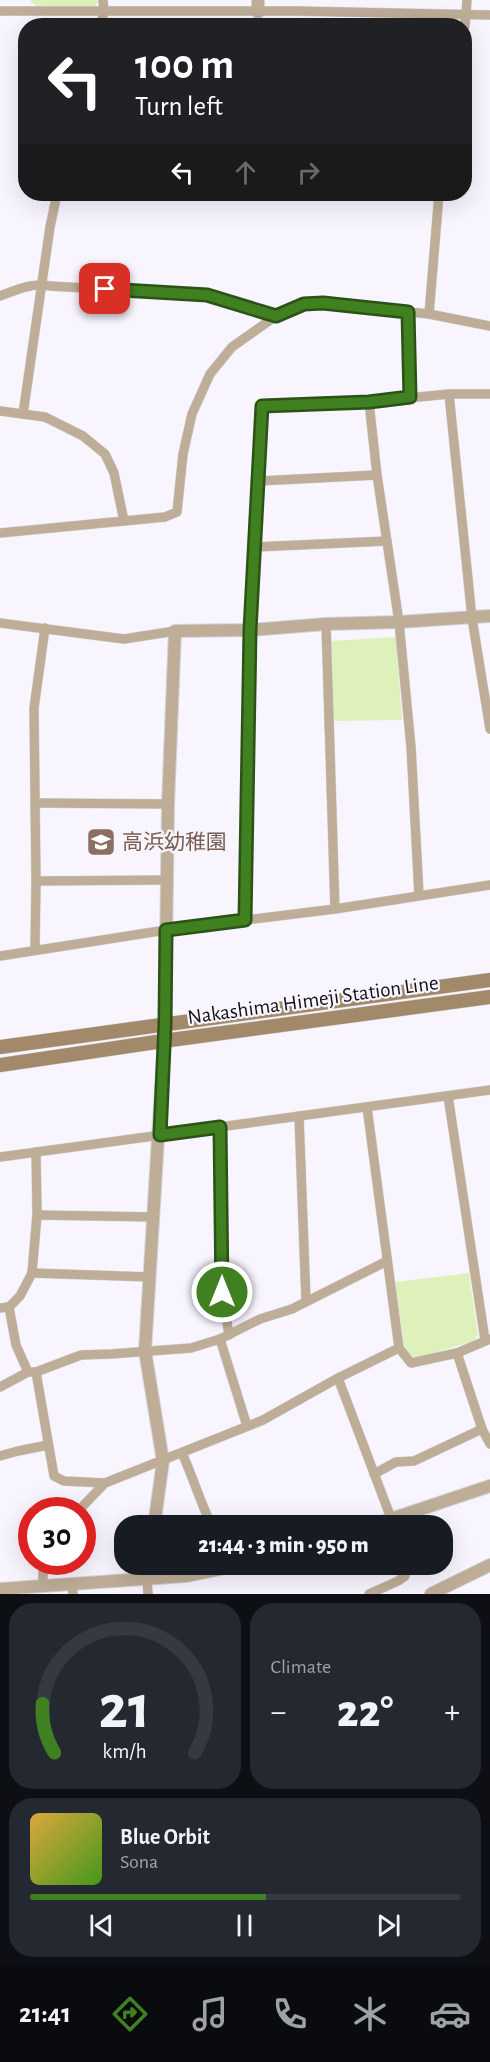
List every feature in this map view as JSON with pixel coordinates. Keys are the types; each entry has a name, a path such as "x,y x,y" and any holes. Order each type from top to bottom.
{"main road":[{"name":"Nakashima Himeji Station Line","path":"0,1047 490,980"},
{"name":"Nakashima Himeji Station Line","path":"0,1065 490,997"}],"street":[{"path":"23,0 23,11"},
{"path":"102,18 103,0"},
{"path":"298,0 300,12"},
{"path":"466,18 467,0"},
{"path":"0,11 104,12 258,6 300,12 490,15"},
{"path":"23,414 41,284 56,201"},
{"path":"429,314 438,201"},
{"path":"0,296 41,284 207,295 276,316"},
{"path":"0,533 165,517 177,512 183,454 192,414 210,374 232,347 276,316 304,304 323,303 429,314 490,326"},
{"path":"408,312 410,397"},
{"path":"450,394 472,618 490,729"},
{"path":"245,920 250,630 262,406 369,402 450,394 490,394"},
{"path":"369,402 377,475 399,622 411,747 419,895"},
{"path":"0,411 45,417 83,436 105,454 114,473 124,521"},
{"path":"259,480 377,475"},
{"path":"255,548 387,541"},
{"path":"0,623 123,639 175,631 250,630 490,616"},
{"path":"326,624 335,909"},
{"path":"35,950 34,708 45,628"},
{"path":"156,1515 163,1461 145,1351 165,1024 168,804 175,631"},
{"path":"35,803 168,804"},
{"path":"36,881 168,880"},
{"path":"0,956 166,930 335,909 490,885"},
{"path":"0,1157 490,1090"},
{"path":"367,1107 399,1348 411,1363 457,1353 487,1340 448,1096"},
{"path":"299,1116 306,1301"},
{"path":"220,1127 224,1337 247,1426"},
{"path":"36,1152 37,1215 32,1272 20,1296 4,1308 16,1345 32,1372 54,1476 64,1481 105,1483 263,1420 338,1378 399,1348"},
{"path":"37,1215 154,1217"},
{"path":"0,1387 32,1372 81,1355 191,1348 224,1337 260,1319 292,1309 387,1261"},
{"path":"32,1272 150,1277"},
{"path":"457,1353 482,1429 490,1444"},
{"path":"338,1378 390,1515"},
{"path":"374,1474 396,1461 414,1461 482,1429"},
{"path":"0,1456 48,1445"},
{"path":"182,1453 207,1515"},
{"path":"92,1497 105,1483"},
{"path":"412,1515 490,1486"},
{"path":"431,1594 490,1565"},
{"path":"43,1575 43,1586"},
{"path":"148,1575 148,1594"},
{"path":"0,1589 43,1586 73,1589 172,1575"},
{"path":"369,1594 398,1581 405,1575"}],"green space":[{"path":"31,0 98,1 95,6 37,6"},
{"path":"396,637 402,720 333,721 332,641"},
{"path":"469,1273 478,1335 474,1341 416,1358 410,1355 404,1346 395,1282"}],"place":[{"name":"高浜幼稚園","path":"101,842"}],"route":[{"path":"105,289 207,295 276,316 304,304 323,303 408,312 410,397 369,402 262,406 250,630 245,920 166,930 160,1135 220,1127 222,1292"}]}
